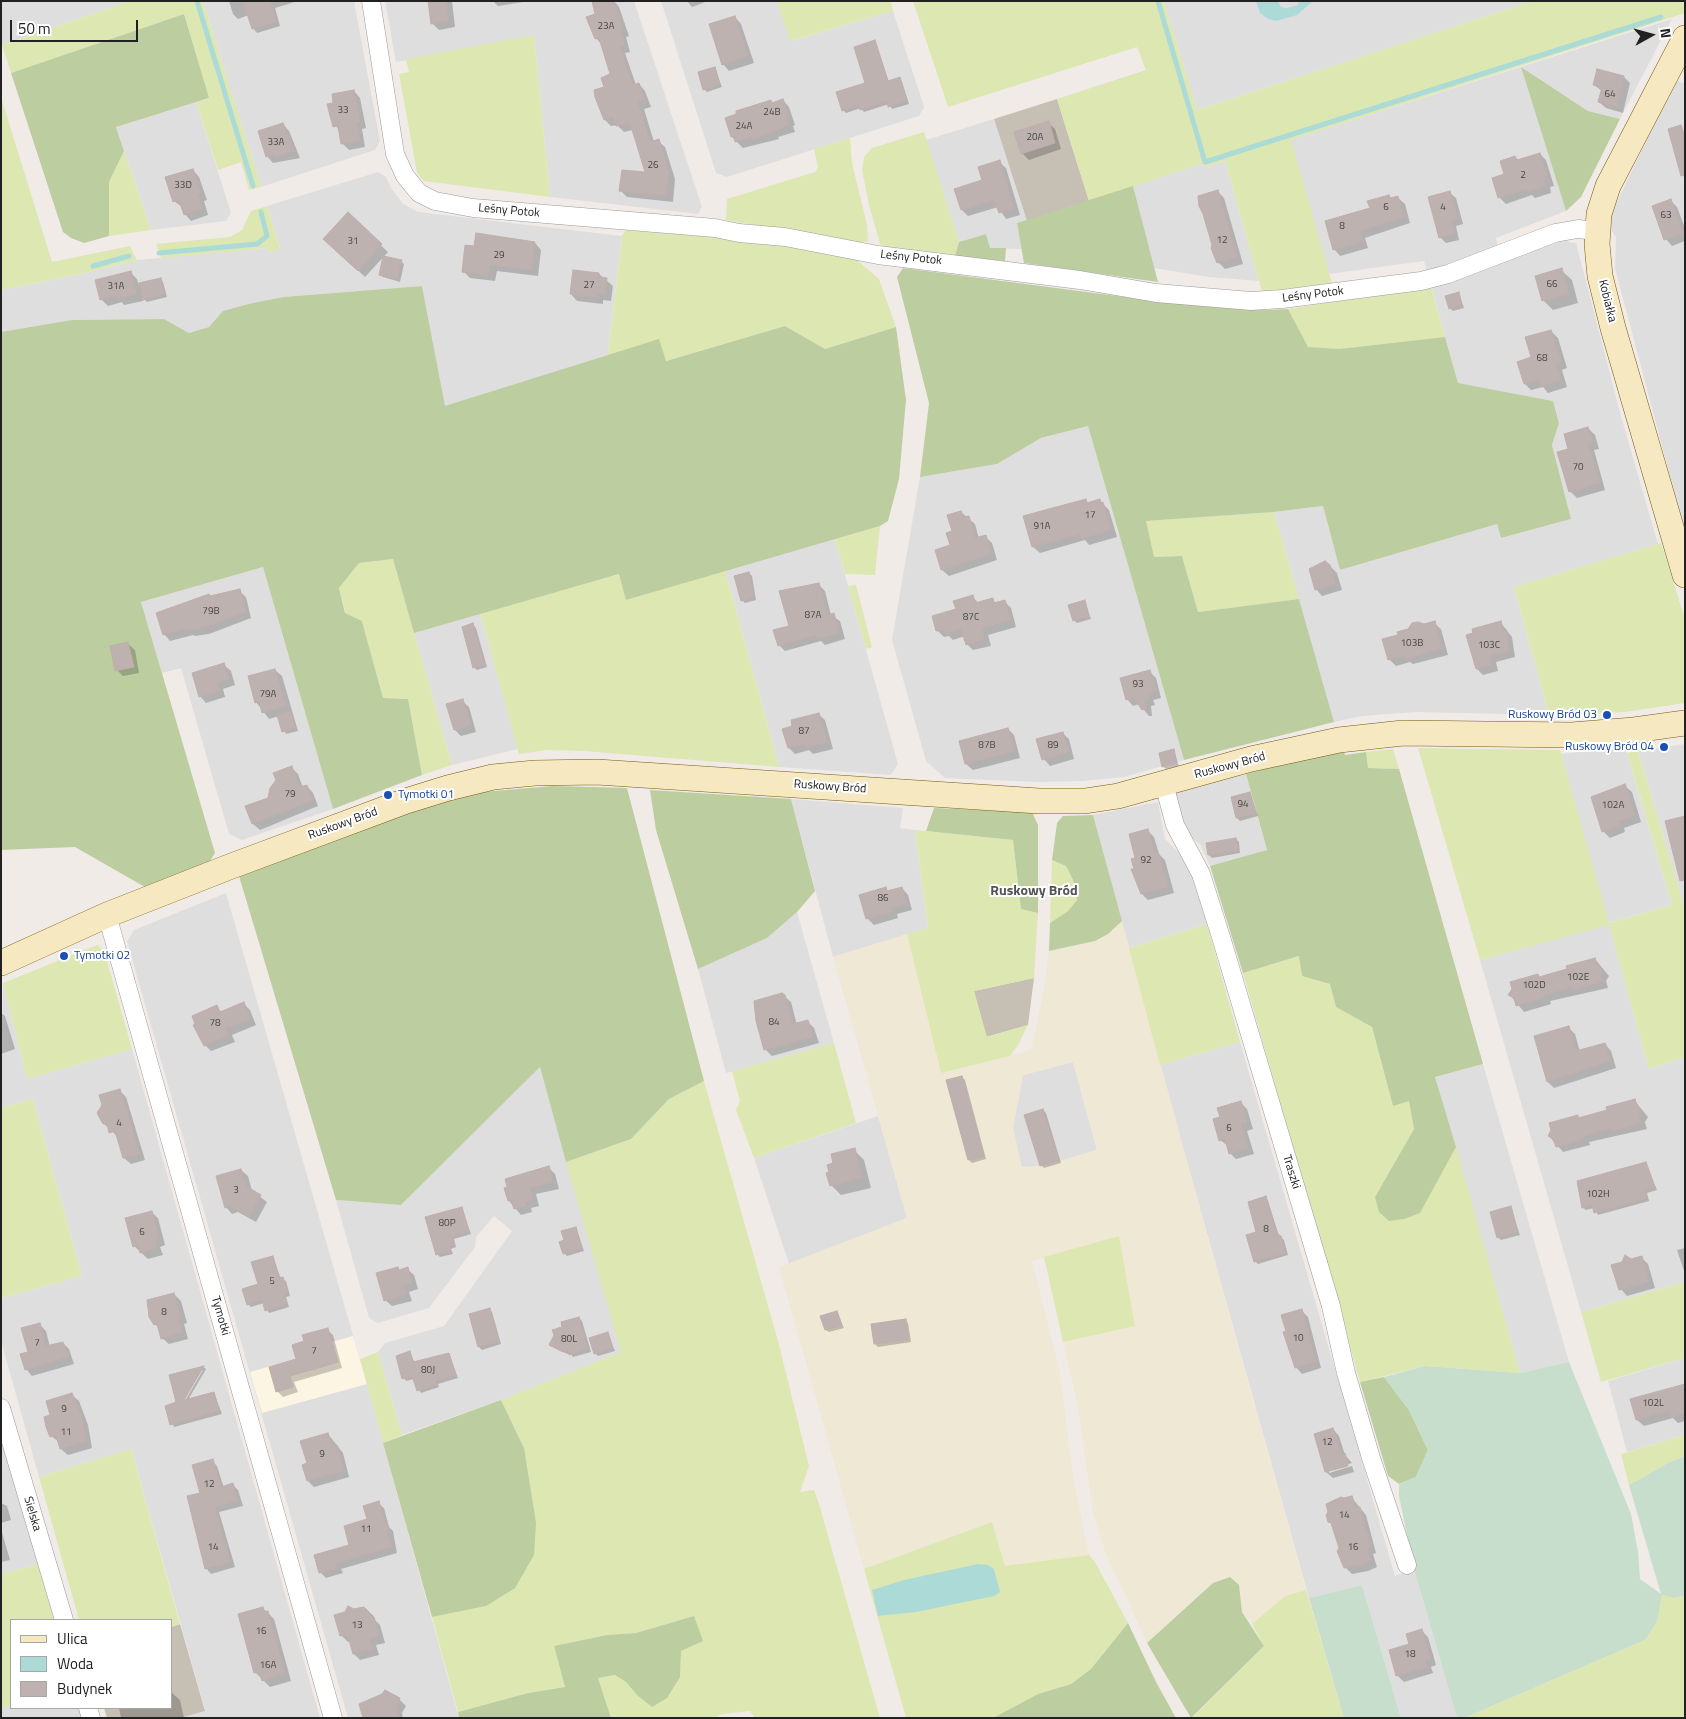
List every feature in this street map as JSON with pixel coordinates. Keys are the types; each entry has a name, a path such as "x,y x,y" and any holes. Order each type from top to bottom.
{"street":[{"name":"Leśny Potok","path":"371,1 395,154 405,176 419,193 435,201 473,208 715,228 739,233 786,237 878,255 1070,278 1156,293 1244,301 1282,299 1421,281 1448,274 1555,233 1578,228 1597,231"},
{"name":"Kobiałka","path":"1685,40 1614,173 1603,200 1597,231 1598,258 1611,319 1685,575"},
{"name":"Ruskowy Bród","path":"1,963 107,915 406,801 494,777 543,772 597,772 1062,802 1100,799 1295,749 1373,736 1403,733 1572,735 1634,730 1685,723"},
{"name":"Traszki","path":"1164,784 1175,825 1201,874 1221,937 1331,1306 1346,1372 1368,1448 1406,1565"},
{"name":"Tymotki","path":"107,915 333,1718"},
{"name":"Sielska","path":"1,1408 64,1619"}],"shaded area":[{"path":"1,1 131,1 2,45"},
{"path":"203,1 354,1 380,141 375,150 261,187"},
{"path":"385,1 634,1 702,207 698,214 550,197 534,36 396,62"},
{"path":"661,1 777,1 791,41 893,11 924,107 919,116 727,177 716,173"},
{"path":"1164,1 1533,1 1197,110"},
{"path":"1672,19 1620,119 1588,111 1521,67 1566,211 1496,238 1499,250 1428,274 1424,261 1329,274 1290,140"},
{"path":"1676,80 1685,84 1685,533 1615,268 1616,237 1611,230 1611,214"},
{"path":"1057,99 1089,201 1027,221 994,119"},
{"path":"196,102 231,213 226,221 151,230 116,127"},
{"path":"994,119 1027,221 1017,223 1022,249 990,248 986,234 959,242 926,140"},
{"path":"1225,161 1259,281 1209,277 1154,268 1133,186 1201,164 1207,167"},
{"path":"378,172 386,177 391,188 403,204 418,212 622,236 608,355 445,407 422,286 283,297 248,304 223,311 209,327 189,333 164,319 72,320 1,332 1,290 137,260 267,248 269,253 280,248 267,206"},
{"path":"1557,235 1569,242 1576,243 1621,416 1658,544 1514,587 1549,715 1416,712 1362,716 1334,722 1274,512 1323,506 1340,570 1497,524 1501,538 1571,519 1552,445 1559,423 1553,401 1458,383 1431,286"},
{"path":"1088,426 1184,760 1124,777 1083,781 1037,782 945,778 926,761 892,640 920,477 997,464 1041,438"},
{"path":"835,539 898,764 891,775 779,767 725,570"},
{"path":"263,567 333,809 242,840 229,834 181,668 162,673 141,602"},
{"path":"480,613 518,749 452,765 414,633"},
{"path":"1685,744 1685,909 1638,751"},
{"path":"1625,747 1672,905 1608,923 1561,754"},
{"path":"1246,774 1267,851 1210,866 1200,844 1187,834 1176,793"},
{"path":"791,799 903,808 900,828 915,830 928,928 833,957"},
{"path":"1158,802 1165,839 1189,863 1207,924 1129,948 1093,815"},
{"path":"226,893 367,1384 459,1718 348,1718 127,941 134,930"},
{"path":"797,912 834,1043 726,1073 698,969 767,938"},
{"path":"1122,921 1306,1590 1285,1596 1252,1624 1242,1612 1239,1585 1230,1577 1213,1583 1147,1643 1105,1551 1093,1513 1078,1407 1063,1342 1135,1326 1119,1236 1032,1261 1060,1373 1073,1477 1089,1555 1016,1566 1005,1566 992,1522 864,1569 779,1267 907,1218 833,957 907,934 941,1073 1031,1050 1043,994 1049,951 1095,941 1108,934","holes":["1073,1062 1097,1150 1043,1166 1022,1167 1013,1128 1023,1075"]},
{"path":"1609,924 1649,1069 1685,1057 1685,1282 1581,1312 1480,960"},
{"path":"1034,978 1028,1025 986,1037 974,991"},
{"path":"3,983 27,1079 132,1049 320,1718 180,1718 205,1710 131,1449 39,1477 1,1341 1,1298 82,1276 33,1099 1,1108"},
{"path":"1240,1042 1395,1576 1414,1569 1457,1718 1401,1718 1362,1585 1309,1598 1160,1065"},
{"path":"1073,1062 1097,1150 1043,1166 1021,1167 1013,1128 1023,1075"},
{"path":"1483,1064 1569,1362 1520,1373 1435,1077"},
{"path":"540,1067 622,1352 501,1400 402,1435 378,1352 385,1343 444,1326 512,1231 494,1216 476,1237 475,1247 429,1308 378,1323 369,1318 336,1200 401,1205"},
{"path":"878,1116 907,1218 789,1264 754,1158"},
{"path":"353,1336 367,1384 262,1413 250,1372 296,1359 299,1370 313,1370 337,1362 332,1342"},
{"path":"1685,1358 1685,1435 1627,1452 1608,1381"},
{"path":"1,1436 38,1564 1,1574"},
{"path":"180,1624 205,1711 180,1718 107,1718 104,1709 172,1709 172,1627"},
{"path":"10,1705 10,1709 79,1709 82,1718 1,1718 1,1708"}],"green space":[{"path":"131,1 203,1 261,187 249,190 241,162 218,170 196,102 209,99 184,14 11,73 2,45"},
{"path":"777,1 891,1 893,11 790,41"},
{"path":"913,1 1164,1 1197,110 1533,1 1685,1 1685,13 1291,140 1332,283 1262,292 1225,161 1207,167 1201,164 1089,201 1057,99 1146,70 1137,47 948,107"},
{"path":"184,14 209,98 116,127 124,151 109,182 109,236 84,243 71,238 63,232 11,73"},
{"path":"534,35 550,197 424,181 417,173 399,74 409,72 406,59"},
{"path":"1521,67 1588,111 1620,119 1581,197 1566,211"},
{"path":"1,97 52,262 130,246 137,260 1,290"},
{"path":"924,132 959,242 955,256 890,250 880,244 869,205 862,170 864,157 872,148"},
{"path":"850,138 852,163 867,225 868,241 854,243 726,220 727,199 815,172 818,167 814,149"},
{"path":"124,151 151,230 109,236 109,182"},
{"path":"1133,186 1158,282 1024,263 1017,223"},
{"path":"267,206 280,249 269,253 267,248 161,258 156,244 230,237 242,230 251,211"},
{"path":"626,230 759,241 851,255 879,279 896,327 825,349 785,326 665,361 608,355 622,236"},
{"path":"986,234 990,248 1006,248 1005,261 955,256 959,242"},
{"path":"903,268 1163,302 1266,310 1288,309 1308,347 1339,349 1445,337 1458,383 1553,401 1559,423 1552,445 1571,519 1501,538 1497,524 1340,570 1323,506 1274,512 1146,521 1154,557 1182,556 1198,612 1299,599 1334,722 1184,760 1088,426 1041,438 997,464 920,477 929,403 897,277"},
{"path":"422,286 445,406 659,339 666,361 785,326 825,349 896,327 906,400 899,479 888,521 880,526 626,600 619,574 414,633 393,559 359,563 339,588 345,613 362,621 383,698 408,699 422,775 333,809 263,567 141,602 215,853 209,862 145,887 75,847 1,850 1,332 72,320 164,319 189,333 209,327 223,311 248,304 283,297"},
{"path":"1431,286 1445,337 1339,349 1307,347 1288,309"},
{"path":"1274,512 1299,599 1198,612 1182,556 1154,557 1145,521"},
{"path":"880,526 875,575 845,574 835,539"},
{"path":"1661,543 1685,619 1685,703 1625,712 1549,715 1514,587"},
{"path":"393,559 452,765 422,775 408,699 383,698 362,621 346,614 339,588 359,563"},
{"path":"725,570 779,767 584,751 548,750 519,754 480,613 620,574 627,600"},
{"path":"856,585 872,647 866,649 848,586"},
{"path":"1342,748 1345,755 1366,752 1368,768 1399,769 1483,1064 1435,1077 1456,1147 1420,1213 1404,1219 1389,1221 1379,1212 1375,1197 1414,1129 1409,1101 1393,1106 1372,1027 1336,1007 1330,984 1302,976 1299,956 1243,973 1210,866 1267,850 1246,774"},
{"path":"1418,748 1560,750 1609,923 1672,905 1627,753 1638,751 1685,909 1685,1057 1649,1069 1609,925 1480,960"},
{"path":"1393,749 1399,769 1368,768 1366,752"},
{"path":"553,786 627,788 704,1081 669,1099 631,1139 566,1162 540,1067 401,1205 336,1200 239,876 458,794"},
{"path":"650,790 791,799 815,891 797,912 767,938 698,969 656,830"},
{"path":"934,808 1032,812 1038,825 1038,913 1021,909 1013,840 926,831"},
{"path":"1093,815 1122,921 1108,934 1095,941 1049,951 1050,923 1068,911 1077,900 1073,880 1066,866 1052,860 1057,823 1063,816"},
{"path":"915,830 1013,840 1021,909 1038,913 1034,978 974,991 987,1037 1028,1025 1010,1056 941,1073 907,934 928,928"},
{"path":"1052,860 1066,866 1073,880 1077,900 1068,911 1050,923"},
{"path":"1207,924 1240,1042 1160,1065 1129,948"},
{"path":"97,945 104,950 132,1049 27,1079 3,983"},
{"path":"1300,956 1302,976 1330,984 1336,1007 1372,1027 1393,1106 1409,1100 1414,1129 1375,1197 1420,1212 1456,1147 1520,1373 1425,1366 1360,1382 1243,973"},
{"path":"834,1043 856,1123 754,1158 736,1110 740,1101 732,1071"},
{"path":"704,1081 778,1341 809,1466 800,1492 814,1490 819,1504 880,1718 755,1718 750,1711 722,1714 714,1718 611,1718 598,1678 615,1675 626,1682 637,1695 680,1677 681,1651 702,1641 694,1616 636,1633 607,1635 554,1646 565,1687 528,1693 458,1712 432,1617 486,1606 524,1448 501,1400 621,1352 566,1162 631,1139 669,1099"},
{"path":"33,1099 82,1276 1,1298 1,1108"},
{"path":"1119,1236 1135,1326 1063,1342 1044,1257"},
{"path":"1685,1282 1685,1358 1601,1382 1581,1312"},
{"path":"378,1352 402,1435 383,1443 360,1359"},
{"path":"1569,1362 1631,1514 1638,1552 1640,1579 1661,1594 1629,1485 1668,1463 1685,1456 1685,1595 1674,1598 1662,1595 1657,1622 1645,1640 1464,1718 1457,1718 1414,1569 1399,1496 1399,1484 1416,1477 1428,1450 1409,1410 1384,1377 1425,1366 1520,1373"},
{"path":"1384,1377 1409,1410 1428,1450 1416,1477 1399,1484 1388,1476 1360,1382"},
{"path":"501,1400 524,1448 536,1523 534,1555 515,1588 486,1606 432,1617 383,1443"},
{"path":"1685,1435 1685,1456 1668,1463 1629,1485 1621,1454"},
{"path":"131,1449 180,1624 172,1627 172,1619 79,1619 39,1477"},
{"path":"992,1522 1005,1566 1089,1555 1095,1562 1128,1623 1091,1669 1071,1684 1038,1694 993,1718 906,1718 864,1569"},
{"path":"38,1564 54,1619 10,1619 10,1705 1,1708 1,1574"},
{"path":"1230,1577 1239,1585 1242,1612 1264,1646 1191,1718 1147,1643 1213,1583"},
{"path":"1362,1585 1401,1718 1344,1718 1309,1598"},
{"path":"1306,1590 1344,1718 1192,1718 1264,1646 1252,1624 1285,1596"},
{"path":"1662,1595 1674,1598 1685,1595 1685,1718 1464,1718 1645,1640 1657,1622"},
{"path":"694,1616 703,1641 681,1651 680,1677 667,1698 652,1707 637,1695 626,1682 615,1675 598,1678 611,1718 459,1718 458,1712 528,1693 565,1687 554,1646 607,1635 636,1633"},
{"path":"1128,1623 1156,1682 1176,1718 993,1718 1038,1694 1071,1684 1091,1669"}],"water":[{"path":"1256,1 1278,1 1281,7 1287,8 1298,5 1299,1 1313,1 1297,15 1276,21 1268,19 1260,13"},
{"path":"978,1564 988,1565 994,1569 1000,1592 994,1596 916,1612 878,1616 872,1590 904,1580"}],"building":[{"path":"243,1 270,1 277,22 252,29"},
{"path":"428,1 446,1 449,21 431,24"},
{"path":"592,1 614,1 623,30 620,31 625,45 620,47 633,85 639,83 645,100 638,102 650,142 659,139 669,172 666,196 619,191 622,170 645,172 630,123 616,126 613,117 604,120 595,97 594,90 604,87 601,78 610,74 599,38 595,39 586,17 595,14"},
{"path":"735,16 748,56 722,65 709,24"},
{"path":"875,40 888,81 900,77 907,101 888,107 887,101 860,110 859,105 842,111 836,92 865,83 854,47"},
{"path":"715,67 720,84 703,90 698,72"},
{"path":"1597,69 1624,76 1617,107 1598,102 1602,87 1593,85"},
{"path":"354,90 360,122 356,122 360,141 341,144 338,126 333,127 327,104 333,103 332,94"},
{"path":"783,99 789,125 753,140 752,137 735,142 734,136 731,137 725,118 736,114 736,111 771,100 772,103"},
{"path":"1049,121 1055,143 1021,154 1014,132"},
{"path":"283,123 294,151 275,157 274,154 266,157 258,131"},
{"path":"1681,125 1685,136 1685,175 1681,176 1668,129"},
{"path":"1540,153 1548,179 1544,181 1546,186 1527,192 1527,189 1498,198 1492,178 1504,174 1500,161 1515,156 1517,160"},
{"path":"1000,160 1014,208 999,213 994,200 961,210 954,189 982,180 978,167"},
{"path":"193,169 201,193 198,194 202,209 184,215 179,200 173,202 165,177"},
{"path":"1218,190 1237,257 1217,263 1199,206 1198,196"},
{"path":"1450,191 1458,219 1451,221 1455,234 1439,238 1428,197"},
{"path":"1389,195 1390,198 1398,196 1404,217 1360,231 1363,242 1333,250 1325,221 1370,208 1367,201"},
{"path":"1671,199 1683,233 1664,240 1652,206"},
{"path":"348,212 382,244 358,271 323,239"},
{"path":"476,233 535,242 532,270 490,265 489,275 462,272 465,245 474,246"},
{"path":"383,256 402,260 397,279 379,275"},
{"path":"1562,268 1569,293 1542,301 1535,276"},
{"path":"573,270 599,273 599,277 607,278 605,295 597,294 597,298 570,294"},
{"path":"131,271 137,294 117,299 116,296 100,300 95,280"},
{"path":"161,278 165,294 143,300 139,283"},
{"path":"1459,292 1462,305 1449,309 1445,296"},
{"path":"1551,330 1561,362 1556,364 1561,380 1541,387 1539,380 1524,384 1517,362 1531,357 1525,337"},
{"path":"1588,427 1593,442 1588,444 1600,483 1569,492 1557,452 1568,449 1564,434"},
{"path":"1086,499 1087,503 1100,499 1101,503 1103,502 1111,530 1081,539 1080,534 1032,547 1023,516"},
{"path":"961,511 963,517 969,516 975,538 986,535 991,554 941,570 935,550 950,545 946,533 952,531 947,515"},
{"path":"1325,561 1330,565 1336,584 1315,590 1309,569"},
{"path":"749,572 754,597 741,601 734,576"},
{"path":"819,583 827,615 834,613 839,633 817,639 816,635 778,646 773,630 789,626 779,591"},
{"path":"240,589 246,612 202,628 187,630 186,628 163,635 156,613 209,594 210,596"},
{"path":"973,595 975,603 993,598 994,603 1005,600 1011,620 982,628 985,639 966,645 961,629 945,634 944,630 936,631 932,616 956,609 953,601"},
{"path":"1085,600 1089,616 1073,621 1068,605"},
{"path":"1435,621 1442,648 1405,659 1404,655 1388,660 1382,639 1398,635 1397,632 1408,629 1412,623 1424,624"},
{"path":"1501,621 1503,630 1506,629 1509,651 1490,656 1492,665 1476,669 1466,635 1473,633 1472,629"},
{"path":"473,623 485,665 473,668 462,627"},
{"path":"128,642 134,667 115,671 110,646"},
{"path":"224,663 229,679 217,683 220,691 199,697 192,673"},
{"path":"275,669 286,706 262,713 259,701 255,703 248,676"},
{"path":"1150,670 1156,691 1148,694 1149,699 1145,700 1146,709 1142,710 1134,698 1126,700 1120,678"},
{"path":"463,699 471,725 454,730 446,704"},
{"path":"291,711 296,728 282,732 277,715"},
{"path":"819,713 827,742 806,748 804,744 788,748 782,729 792,726 791,720"},
{"path":"1008,728 1015,751 965,764 959,741"},
{"path":"1063,732 1069,752 1042,760 1036,739"},
{"path":"1174,749 1177,763 1162,767 1159,753"},
{"path":"292,766 299,787 307,785 313,800 252,824 245,806 268,798 270,788 276,780 273,773"},
{"path":"1625,784 1636,816 1618,821 1620,826 1602,832 1591,797"},
{"path":"1250,792 1256,813 1236,818 1231,797"},
{"path":"1685,816 1685,880 1680,881 1665,821"},
{"path":"1148,829 1155,853 1158,852 1168,887 1141,894 1131,869 1134,869 1131,859 1135,858 1129,834"},
{"path":"1236,838 1238,851 1208,855 1206,843"},
{"path":"886,887 887,891 902,887 907,904 891,908 893,912 866,919 859,895"},
{"path":"1595,958 1597,965 1603,969 1600,974 1602,982 1573,990 1572,987 1516,1006 1514,998 1508,995 1512,989 1510,982 1538,974 1539,977 1567,969 1566,966"},
{"path":"782,993 785,995 793,1024 808,1020 813,1037 764,1050 756,1021 754,1001"},
{"path":"244,1002 250,1019 226,1028 229,1035 204,1046 193,1025 195,1024 192,1016 217,1005 220,1012"},
{"path":"1569,1026 1576,1051 1605,1043 1611,1061 1547,1082 1534,1036"},
{"path":"962,1076 984,1156 968,1160 946,1080"},
{"path":"120,1089 140,1154 123,1158 115,1131 109,1133 107,1123 103,1124 97,1113 102,1105 99,1095"},
{"path":"1635,1099 1637,1106 1642,1110 1639,1115 1641,1123 1613,1131 1612,1128 1556,1147 1553,1139 1548,1136 1551,1130 1549,1123 1578,1115 1578,1118 1593,1114 1607,1110 1606,1107"},
{"path":"1241,1101 1247,1122 1241,1124 1248,1148 1229,1154 1225,1139 1219,1141 1213,1119 1220,1117 1217,1108"},
{"path":"1043,1109 1059,1160 1040,1166 1024,1115"},
{"path":"855,1148 862,1178 830,1186 826,1173 829,1172 827,1165 833,1163 831,1154"},
{"path":"1646,1162 1655,1187 1645,1190 1647,1198 1594,1213 1592,1205 1582,1208 1577,1181"},
{"path":"549,1166 553,1182 530,1188 533,1200 525,1202 526,1206 514,1209 511,1200 508,1201 504,1188 507,1187 505,1179"},
{"path":"241,1169 246,1186 261,1195 249,1217 230,1206 225,1208 216,1176"},
{"path":"1266,1196 1277,1234 1281,1236 1286,1253 1254,1262 1246,1235 1256,1232 1248,1202"},
{"path":"1511,1206 1518,1232 1497,1238 1490,1212"},
{"path":"462,1207 469,1231 452,1237 454,1244 449,1246 451,1251 436,1255 425,1217"},
{"path":"152,1211 160,1239 155,1240 157,1248 140,1253 138,1245 133,1247 125,1218"},
{"path":"576,1227 582,1248 563,1254 559,1242 564,1240 561,1231"},
{"path":"1625,1255 1631,1259 1642,1256 1649,1282 1619,1290 1611,1265 1622,1262"},
{"path":"273,1256 279,1278 283,1277 288,1293 284,1294 287,1304 265,1311 262,1300 247,1305 242,1289 258,1284 251,1262"},
{"path":"398,1267 399,1270 408,1267 412,1283 403,1286 406,1294 384,1301 376,1273"},
{"path":"174,1293 181,1317 178,1318 182,1332 161,1339 157,1324 154,1325 149,1317 147,1300"},
{"path":"490,1308 499,1342 478,1347 469,1314"},
{"path":"1302,1309 1316,1362 1295,1368 1283,1332 1286,1331 1281,1315"},
{"path":"837,1311 842,1325 825,1330 820,1316"},
{"path":"579,1317 588,1349 569,1355 568,1350 563,1352 549,1345 554,1335 552,1330 562,1327 561,1322"},
{"path":"906,1319 909,1339 874,1344 871,1324"},
{"path":"40,1323 46,1346 63,1342 68,1357 25,1370 20,1354 28,1352 21,1328"},
{"path":"328,1328 338,1362 290,1376 293,1387 276,1392 269,1367 296,1359 292,1345 304,1341 302,1335"},
{"path":"608,1332 613,1348 594,1354 589,1338"},
{"path":"410,1351 413,1362 449,1353 456,1375 436,1381 437,1385 417,1391 412,1376 402,1379 396,1356"},
{"path":"204,1366 184,1400 214,1392 219,1411 170,1425 165,1406 176,1402 169,1375"},
{"path":"1685,1384 1685,1413 1671,1417 1669,1411 1636,1420 1630,1399"},
{"path":"72,1393 82,1417 86,1442 60,1449 56,1435 50,1437 46,1427 44,1417 50,1415 46,1401"},
{"path":"1333,1428 1341,1454 1345,1453 1348,1466 1325,1472 1314,1434"},
{"path":"328,1433 332,1446 337,1445 344,1471 307,1481 302,1465 307,1463 300,1441"},
{"path":"213,1459 221,1487 233,1483 238,1501 215,1507 230,1562 205,1569 187,1496 200,1493 192,1465"},
{"path":"1352,1496 1356,1508 1360,1507 1371,1547 1367,1548 1371,1560 1361,1565 1344,1568 1337,1551 1339,1548 1331,1523 1328,1522 1326,1515 1328,1512 1326,1504 1341,1497"},
{"path":"379,1501 384,1520 388,1524 387,1532 392,1547 336,1563 337,1568 319,1573 314,1555 349,1545 344,1526 367,1519 363,1506"},
{"path":"348,1606 354,1609 364,1607 374,1617 379,1636 370,1639 373,1649 353,1654 349,1640 345,1635 340,1636 334,1615 345,1612"},
{"path":"263,1607 264,1612 268,1611 285,1674 262,1681 260,1672 254,1673 238,1614"},
{"path":"1422,1629 1431,1659 1425,1660 1427,1667 1396,1676 1389,1650 1409,1644 1406,1634"},
{"path":"385,1690 400,1698 396,1706 399,1718 363,1718 359,1704 382,1694"}],"waterway":[{"path":"197,1 253,186"},
{"path":"1158,1 1205,162 1661,17"},
{"path":"159,253 257,244 267,236 261,212"},
{"path":"93,266 129,256"}],"place":[{"name":"Ruskowy Bród 03","path":"1607,715"},
{"name":"Ruskowy Bród 04","path":"1664,747"},
{"name":"Tymotki 01","path":"388,795"},
{"name":"Tymotki 02","path":"64,956"}],"district":[{"name":"Ruskowy Bród","path":"1034,892"}]}
